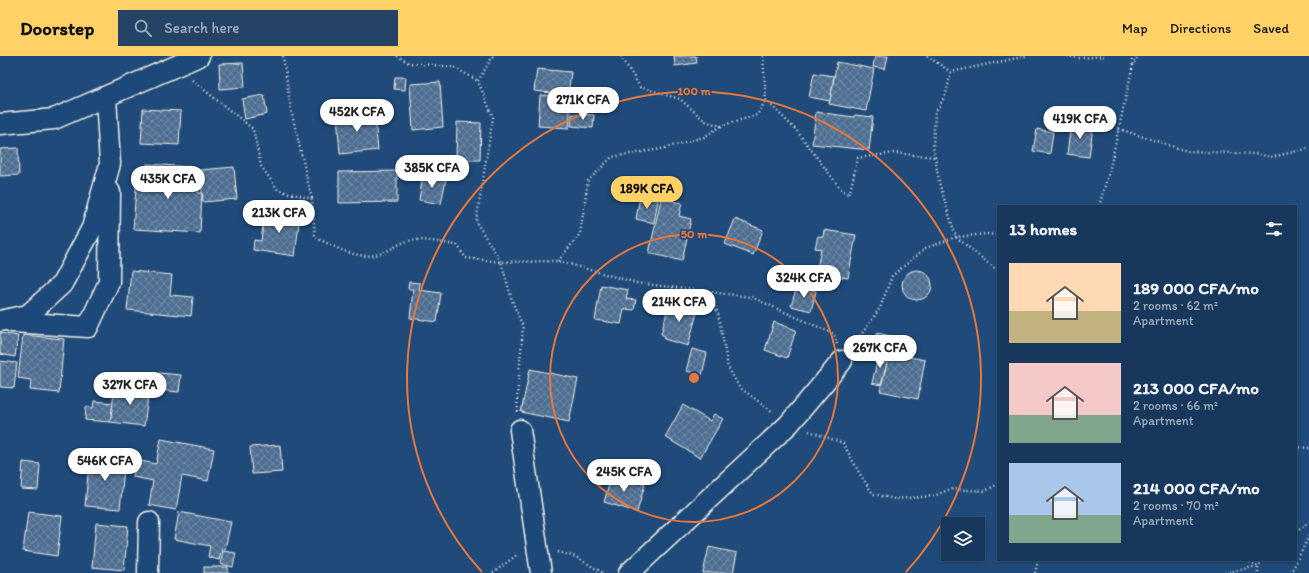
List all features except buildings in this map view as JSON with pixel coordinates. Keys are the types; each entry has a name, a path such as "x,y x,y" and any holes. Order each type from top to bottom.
{"street":[{"path":"0,124 54,119 199,56"},
{"path":"0,321 88,327 109,282 110,164 106,96"},
{"path":"0,321 28,315 62,284 92,228 110,164"},
{"path":"629,573 790,424 842,361"},
{"path":"520,430 541,573"},
{"path":"148,573 149,522"}],"path":[{"path":"283,56 291,110 312,199 315,237 345,252 366,256 381,254 406,241 416,240 457,246 466,258 501,262 558,261 637,283 751,297 834,334 842,361"},
{"path":"397,56 409,63 454,67 478,80 493,117 476,222 501,262 513,303 523,327 517,399 520,430"},
{"path":"478,80 493,56"},
{"path":"621,56 640,86 680,99 705,120 720,126"},
{"path":"558,261 580,234 588,181 612,157 661,149 704,137 720,126 757,115 766,100 762,56"},
{"path":"927,56 951,72 1027,56"},
{"path":"1067,56 1084,58 1105,56"},
{"path":"1131,56 1133,65"},
{"path":"1099,205 1119,129 1133,65 1138,56"},
{"path":"170,69 196,82 253,129 261,166 278,190 312,199"},
{"path":"951,72 946,94 935,113 932,146 939,182 956,237 997,270"},
{"path":"766,100 797,131 840,188 849,195 858,158 894,153 935,157"},
{"path":"1119,129 1187,151 1255,154 1273,157 1309,148"},
{"path":"842,361 880,308 892,276 926,248 956,237 986,234 997,235"},
{"path":"708,292 718,313 728,368 739,387 790,424 843,443 873,494 895,499 934,496 950,489 985,491 997,485"},
{"path":"1297,447 1309,448"},
{"path":"1297,531 1309,522"},
{"path":"1297,561 1309,536"},
{"path":"493,573 536,540 558,552 576,558 603,573"},
{"path":"1035,573 1038,561"},
{"path":"1248,561 1258,566"},
{"path":"1225,573 1258,566 1263,561"},
{"path":"1291,573 1297,561"},
{"path":"1258,566 1258,573"}]}
